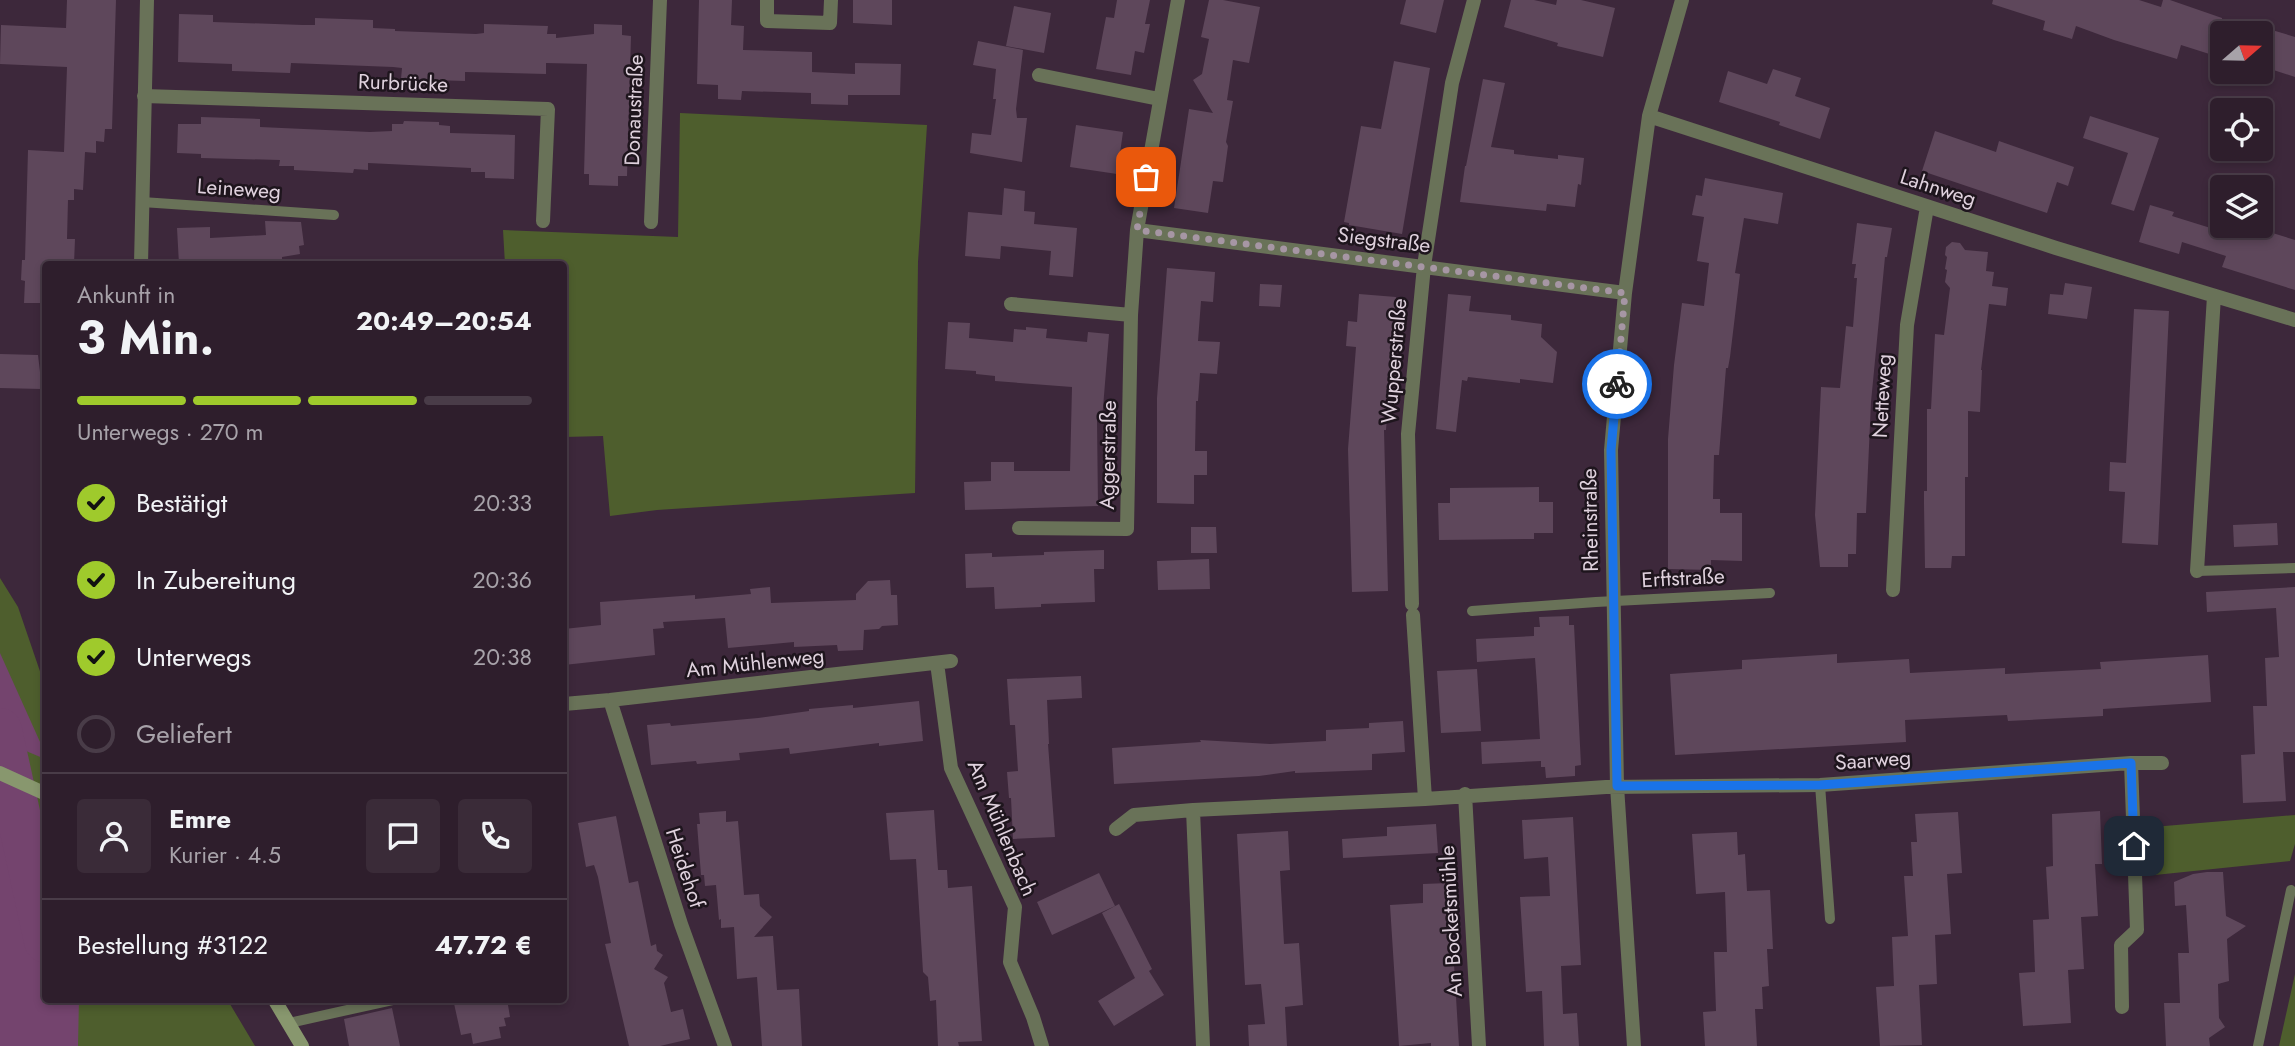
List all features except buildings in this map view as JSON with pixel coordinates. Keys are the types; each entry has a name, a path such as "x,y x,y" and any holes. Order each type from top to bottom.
{"main road":[{"path":"0,773 42,792"},
{"path":"276,1003 302,1046"}],"street":[{"path":"141,261 147,0"},
{"name":"Donaustraße","path":"651,222 660,0"},
{"path":"767,0 767,21 830,23 831,0"},
{"name":"Aggerstraße","path":"1019,528 1127,529 1131,315 1137,230 1178,0"},
{"name":"Wupperstraße","path":"1425,799 1413,610 1408,434 1424,266 1452,83 1474,0"},
{"name":"Rheinstraße","path":"1634,1046 1617,786 1611,450 1625,293 1649,116 1682,0"},
{"path":"1039,75 1159,99"},
{"name":"Rurbrücke","path":"144,96 548,108 543,221"},
{"name":"Lahnweg","path":"1649,116 1927,206 2295,320"},
{"name":"Netteweg","path":"1892,590 1906,325 1927,206"},
{"name":"Siegstraße","path":"1137,230 1625,293"},
{"path":"2197,571 2214,296"},
{"path":"1011,304 1131,315"},
{"name":"Am Mühlenweg","path":"567,704 944,662"},
{"name":"Am Mühlenbach","path":"944,662 951,768 1015,907 1010,962 1042,1046"},
{"name":"Heidehof","path":"610,700 681,924 725,1046"},
{"path":"2122,1007 2121,945 2137,930 2131,763"},
{"name":"Saarweg","path":"1617,786 1820,785 2162,763"},
{"path":"1116,829 1134,815 1617,786"},
{"name":"An Bocketsmühle","path":"1465,794 1479,1046"},
{"path":"1193,810 1203,1046"}],"lane":[{"name":"Leineweg","path":"142,202 334,215"},
{"path":"2197,571 2295,568"},
{"name":"Erftstraße","path":"1472,611 1770,593"},
{"path":"1820,785 1830,919"},
{"path":"2258,1046 2291,890"},
{"path":"289,1023 379,1003"}],"green space":[{"path":"680,113 927,125 918,262 915,493 657,510 610,516 603,436 567,437 567,261 505,261 503,230 678,237"},
{"path":"0,578 18,607 42,677 42,1003 229,1003 255,1046 0,1046"},
{"path":"2295,815 2295,844 2290,861 2155,875 2153,827"},
{"path":"2295,974 2295,1046 2279,1046"}],"shaded area":[{"path":"0,653 42,746 42,758 0,740"},
{"path":"0,806 42,826 42,1003 79,1003 78,1046 0,1046"}],"waterway":[{"path":"0,730 42,923"}],"way so far":[{"path":"1146,177 1137,230 1625,293 1617,384"}],"route":[{"path":"1617,384 1611,450 1617,786 1820,785 2131,763 2134,846"}]}
